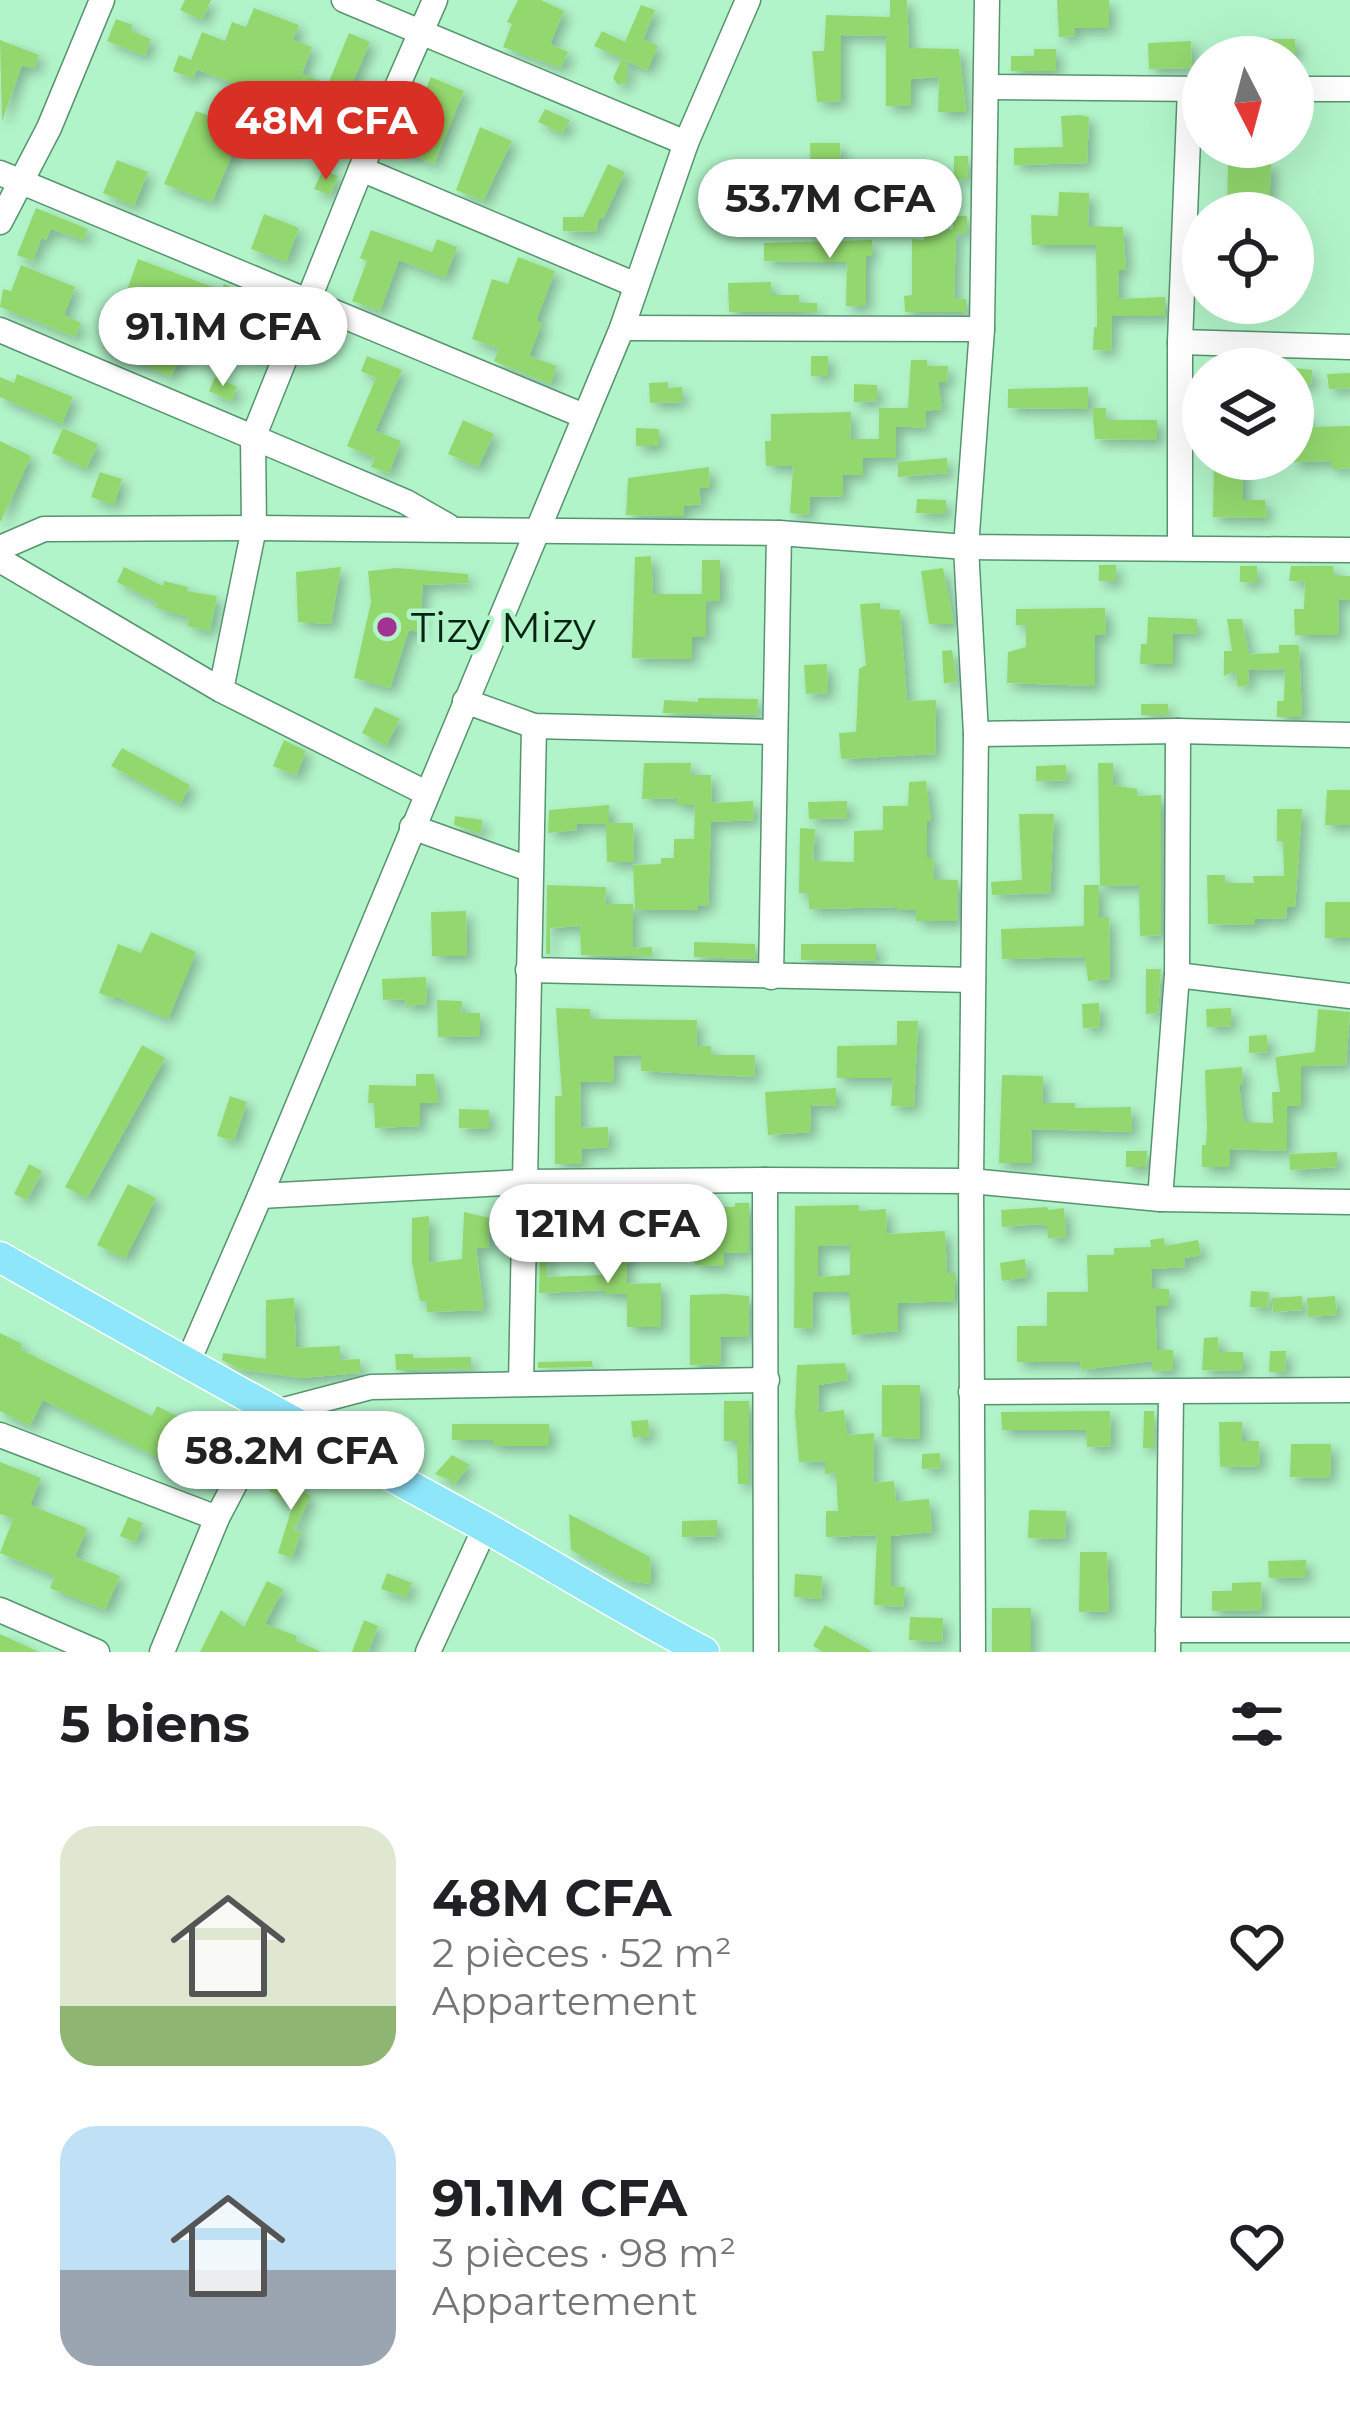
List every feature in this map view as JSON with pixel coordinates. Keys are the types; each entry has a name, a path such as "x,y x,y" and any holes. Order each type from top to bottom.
{"main road":[{"path":"0,1257 704,1652"}],"street":[{"path":"0,222 10,177 49,128 102,0"},
{"path":"344,0 686,143"},
{"path":"221,689 254,528 254,438 435,0"},
{"path":"187,1364 622,328 686,143 748,0"},
{"path":"973,1652 970,1181 976,734 966,547 982,329 986,0"},
{"path":"986,87 1182,88"},
{"path":"1314,89 1350,89"},
{"path":"1180,548 1180,342 1192,168"},
{"path":"362,169 636,285"},
{"path":"10,177 584,416"},
{"path":"622,328 982,329"},
{"path":"0,329 406,502 454,529"},
{"path":"1180,342 1350,347"},
{"path":"0,548 44,529 254,528 779,532 966,547 1350,550"},
{"path":"771,977 779,532"},
{"path":"0,560 221,689 426,794"},
{"path":"465,701 533,726 776,732"},
{"path":"521,1384 533,726"},
{"path":"1160,1199 1177,975 1178,731"},
{"path":"976,734 1350,735"},
{"path":"412,826 529,869"},
{"path":"528,970 973,980"},
{"path":"1177,975 1350,996"},
{"path":"764,1180 766,1652"},
{"path":"260,1196 523,1182 970,1181 1160,1199 1350,1202"},
{"path":"162,1652 218,1517 272,1413 371,1388 767,1380"},
{"path":"971,1392 1350,1390"},
{"path":"1171,1392 1168,1641 1350,1630"},
{"path":"0,1436 218,1517"},
{"path":"428,1652 485,1528"},
{"path":"0,1610 97,1652"}],"building":[{"path":"185,0 211,0 202,20 180,10"},
{"path":"518,0 541,0 564,11 550,44 568,52 561,68 503,47 512,24 507,22"},
{"path":"890,0 907,0 909,48 959,49 966,112 938,112 939,77 911,79 911,106 886,106 886,36 841,35 841,101 817,102 812,51 824,51 826,15 890,17"},
{"path":"1057,0 1109,0 1109,28 1074,28 1075,36 1059,37"},
{"path":"641,5 655,10 643,39 658,46 647,70 627,61 627,82 618,85 613,78 622,59 594,46 602,31 625,42"},
{"path":"254,8 299,25 293,40 312,47 302,74 328,84 349,33 370,42 343,105 367,114 352,149 295,126 299,114 248,94 250,90 197,69 193,79 173,71 179,55 191,60 202,32 225,41 232,22 246,27"},
{"path":"116,19 151,39 145,56 107,41"},
{"path":"0,40 39,55 34,69 22,65 2,121"},
{"path":"1182,41 1182,68 1149,69 1148,43"},
{"path":"1034,49 1056,49 1056,71 1011,71 1011,56 1034,56"},
{"path":"431,77 464,91 434,164 400,150"},
{"path":"545,109 570,120 562,134 538,122"},
{"path":"196,111 226,122 221,134 238,141 212,202 164,184"},
{"path":"1061,116 1089,117 1087,163 1014,165 1014,148 1063,147"},
{"path":"480,127 512,141 483,201 456,190"},
{"path":"810,143 840,143 841,172 811,173"},
{"path":"954,156 968,156 968,179 954,179"},
{"path":"117,160 148,172 134,206 103,193"},
{"path":"608,164 625,172 603,219 599,217 596,232 563,231 563,217 583,217"},
{"path":"1228,168 1271,168 1270,192 1227,192"},
{"path":"323,170 338,176 330,195 314,189"},
{"path":"1059,192 1089,193 1088,226 1123,227 1126,270 1118,270 1119,299 1165,297 1165,316 1112,316 1111,351 1093,350 1096,245 1032,245 1031,215 1058,216"},
{"path":"36,208 88,229 83,240 51,229 46,240 41,238 33,261 17,255"},
{"path":"264,214 299,228 286,262 251,249"},
{"path":"953,216 967,216 967,233 956,233 954,298 966,299 966,312 905,312 904,296 912,295 912,239 924,240 923,231 953,229"},
{"path":"371,230 432,252 437,239 457,247 445,278 399,260 380,311 352,301 367,261 360,258"},
{"path":"872,240 872,256 866,256 866,306 846,306 847,262 764,261 764,243"},
{"path":"518,257 555,271 529,356 557,366 550,384 494,361 499,349 472,339 492,279 508,284"},
{"path":"138,259 221,290 224,284 287,310 267,358 195,328 171,377 103,348 130,298 125,296"},
{"path":"21,265 75,287 64,315 81,323 75,337 0,307 3,289 11,291"},
{"path":"771,282 771,295 799,295 799,303 817,303 817,312 729,312 728,283"},
{"path":"367,356 402,370 375,431 401,441 389,473 371,467 375,458 347,446 376,378 361,371"},
{"path":"811,356 828,356 828,376 811,376"},
{"path":"911,360 948,366 947,382 938,382 942,409 926,411 925,428 896,426 896,458 863,458 863,475 843,475 843,496 810,497 809,515 790,513 793,466 766,466 771,414 851,412 850,439 879,439 879,408 908,408"},
{"path":"1350,373 1350,388 1329,389 1327,374"},
{"path":"17,374 73,397 62,424 0,397 0,377 14,383"},
{"path":"215,377 237,387 231,401 209,391"},
{"path":"668,382 668,388 682,387 682,402 650,403 649,383"},
{"path":"854,384 877,385 877,401 854,402"},
{"path":"1088,387 1088,409 1008,408 1008,389"},
{"path":"1092,408 1106,408 1106,420 1157,420 1157,440 1095,439"},
{"path":"463,420 494,434 478,467 448,454"},
{"path":"1350,426 1350,468 1332,469 1331,461 1314,461 1314,427"},
{"path":"63,428 98,444 86,469 52,453"},
{"path":"636,428 659,429 659,446 636,446"},
{"path":"0,441 31,456 1,521 0,521"},
{"path":"947,458 948,473 898,477 898,462"},
{"path":"709,467 710,488 699,488 701,504 684,506 684,516 626,515 628,478"},
{"path":"100,472 122,479 114,505 91,497"},
{"path":"1214,480 1243,480 1243,500 1265,500 1267,518 1213,517"},
{"path":"917,499 946,500 946,514 916,513"},
{"path":"651,556 653,594 702,594 702,560 720,560 720,601 706,601 706,637 692,637 692,659 632,658 635,557"},
{"path":"1099,565 1116,565 1116,581 1099,581"},
{"path":"1240,566 1257,566 1257,583 1240,582"},
{"path":"1291,566 1333,566 1334,575 1350,576 1350,600 1338,599 1339,635 1295,635 1294,609 1304,609 1305,582 1289,581"},
{"path":"124,567 163,586 164,581 217,596 210,631 187,626 189,617 156,608 158,603 117,582"},
{"path":"341,567 331,624 298,622 296,572"},
{"path":"397,568 468,574 468,583 423,585 419,632 409,630 390,688 354,678 371,602 368,571"},
{"path":"943,568 954,624 929,624 921,571"},
{"path":"880,603 880,609 900,610 907,701 936,700 935,754 841,759 839,733 856,732 859,669 866,665 860,604"},
{"path":"1105,608 1106,635 1095,635 1095,686 1007,683 1008,652 1026,647 1026,625 1016,625 1016,609"},
{"path":"1148,617 1197,619 1197,634 1173,633 1173,664 1140,664"},
{"path":"1227,619 1242,619 1249,654 1279,653 1279,645 1299,645 1302,717 1277,717 1277,701 1284,701 1285,669 1248,670 1249,685 1238,687 1235,671 1224,676 1224,651 1232,651"},
{"path":"952,650 957,682 944,683 942,651"},
{"path":"827,664 828,693 806,694 804,665"},
{"path":"698,698 758,699 757,715 663,713 664,700 698,702"},
{"path":"1141,704 1168,704 1169,715 1141,715"},
{"path":"375,707 400,719 386,746 362,733"},
{"path":"284,740 306,751 296,776 273,766"},
{"path":"122,748 190,785 180,804 111,766"},
{"path":"644,763 691,763 690,775 711,775 712,803 753,801 754,820 711,822 708,906 635,910 633,865 661,864 661,858 674,858 674,839 694,839 695,805 677,805 677,798 642,799"},
{"path":"1098,763 1113,763 1113,785 1137,789 1137,796 1161,795 1161,935 1140,936 1139,885 1100,886"},
{"path":"1066,765 1067,780 1036,781 1036,766"},
{"path":"926,781 931,821 927,821 927,858 933,858 934,879 958,880 957,921 916,921 916,910 897,907 809,909 808,893 799,893 800,828 815,829 813,861 854,862 854,831 883,830 883,806 908,806 909,782"},
{"path":"1327,790 1350,790 1350,825 1325,825"},
{"path":"847,801 847,818 809,819 808,802"},
{"path":"609,805 609,823 633,823 634,862 607,862 606,824 576,824 577,830 548,833 549,810"},
{"path":"1277,809 1302,809 1295,907 1287,907 1286,918 1255,919 1255,925 1208,924 1207,875 1225,875 1225,883 1254,883 1253,876 1284,876"},
{"path":"1019,814 1054,814 1050,893 992,895 991,882 1022,880"},
{"path":"455,816 482,820 481,834 454,825"},
{"path":"547,885 606,887 605,904 633,904 633,948 652,947 652,956 581,955 580,926 550,928 550,954 546,954"},
{"path":"1084,885 1099,885 1099,917 1109,917 1110,979 1088,981 1085,957 1002,959 1001,929 1084,926"},
{"path":"1325,902 1350,902 1350,938 1325,938"},
{"path":"466,911 467,956 432,956 431,912"},
{"path":"151,932 196,952 168,1019 99,993 118,944 141,953"},
{"path":"694,942 755,944 755,959 694,957"},
{"path":"801,944 876,944 876,961 801,960"},
{"path":"1146,969 1161,969 1158,1013 1146,1014"},
{"path":"426,977 427,1004 406,1006 405,999 383,1000 382,979"},
{"path":"437,1000 462,1001 461,1013 480,1013 480,1036 438,1037"},
{"path":"1099,1003 1100,1027 1083,1028 1082,1004"},
{"path":"556,1008 590,1009 590,1019 697,1020 696,1046 711,1046 711,1055 755,1055 754,1077 641,1071 641,1055 613,1056 614,1081 580,1082 581,1128 608,1127 609,1147 581,1149 582,1164 555,1164 555,1096 562,1096"},
{"path":"1231,1008 1231,1026 1207,1027 1206,1009"},
{"path":"1318,1009 1350,1012 1346,1065 1301,1066 1301,1106 1287,1106 1287,1151 1230,1149 1230,1167 1202,1167 1207,1128 1205,1070 1242,1067 1243,1085 1239,1085 1244,1122 1273,1123 1272,1092 1280,1092 1275,1057 1315,1052"},
{"path":"897,1021 918,1021 914,1107 891,1106 893,1078 837,1078 837,1046 897,1045"},
{"path":"1267,1035 1268,1052 1249,1053 1249,1036"},
{"path":"142,1045 165,1058 87,1198 65,1187"},
{"path":"416,1074 434,1074 439,1103 420,1103 420,1126 375,1128 369,1085 416,1086"},
{"path":"1002,1075 1043,1076 1042,1103 1131,1107 1132,1132 1031,1129 1032,1163 999,1163"},
{"path":"836,1088 836,1106 810,1105 811,1132 768,1135 765,1092"},
{"path":"230,1096 247,1102 234,1141 217,1136"},
{"path":"459,1109 489,1110 489,1129 459,1128"},
{"path":"1126,1151 1147,1151 1146,1167 1126,1167"},
{"path":"1337,1152 1337,1167 1290,1170 1289,1154"},
{"path":"29,1164 42,1171 27,1200 14,1194"},
{"path":"128,1184 156,1198 125,1259 97,1245"},
{"path":"735,1203 749,1203 749,1253 724,1252 724,1266 695,1265 695,1228 668,1228 668,1206 735,1207"},
{"path":"795,1206 886,1209 887,1234 945,1231 947,1273 955,1273 955,1301 898,1303 898,1331 852,1335 849,1292 813,1292 812,1329 794,1328","holes":["850,1245 850,1275 818,1277 818,1246"]},
{"path":"1064,1208 1066,1237 1048,1238 1047,1226 1040,1224 1002,1227 1001,1210"},
{"path":"464,1212 489,1218 488,1248 476,1248 484,1310 427,1312 412,1263 412,1218 429,1216 429,1263 462,1259"},
{"path":"546,1219 547,1277 605,1275 605,1248 627,1248 627,1284 661,1283 661,1327 627,1327 627,1294 605,1294 605,1290 539,1293 541,1220"},
{"path":"1164,1238 1165,1246 1198,1240 1201,1255 1184,1258 1185,1267 1151,1269 1152,1288 1169,1289 1169,1306 1155,1306 1157,1350 1173,1350 1173,1370 1152,1371 1152,1361 1081,1370 1080,1362 1017,1362 1017,1326 1047,1326 1047,1292 1088,1292 1087,1255 1151,1247 1150,1240"},
{"path":"1025,1259 1027,1277 1002,1281 1000,1263"},
{"path":"1251,1291 1269,1292 1268,1308 1250,1307"},
{"path":"690,1295 749,1296 748,1337 720,1337 721,1364 690,1365"},
{"path":"1302,1296 1303,1310 1273,1312 1272,1298"},
{"path":"1335,1296 1337,1315 1308,1317 1307,1298"},
{"path":"294,1298 296,1348 340,1346 340,1360 360,1359 360,1373 300,1378 239,1369 222,1360 223,1353 266,1359 266,1300"},
{"path":"0,1333 22,1344 20,1349 152,1416 157,1406 210,1433 203,1446 229,1459 215,1486 43,1400 30,1426 0,1411"},
{"path":"1218,1337 1219,1352 1243,1352 1243,1371 1202,1370 1204,1338"},
{"path":"1270,1351 1286,1351 1285,1372 1269,1372"},
{"path":"395,1354 471,1357 471,1369 396,1370"},
{"path":"592,1361 593,1367 538,1368 538,1362"},
{"path":"845,1363 848,1380 819,1385 818,1413 844,1410 847,1435 874,1433 873,1483 894,1481 896,1502 929,1499 932,1532 891,1536 891,1586 905,1587 903,1607 874,1605 877,1535 826,1537 826,1511 838,1511 836,1473 825,1474 825,1461 799,1462 797,1365"},
{"path":"882,1385 920,1385 920,1439 882,1437"},
{"path":"724,1401 749,1401 749,1484 738,1484 737,1441 724,1441"},
{"path":"1110,1411 1111,1446 1087,1447 1086,1430 1002,1430 1001,1412"},
{"path":"1144,1411 1154,1411 1154,1448 1143,1448"},
{"path":"648,1420 650,1436 633,1438 631,1421"},
{"path":"1219,1422 1242,1422 1242,1441 1259,1441 1260,1466 1220,1467"},
{"path":"452,1424 549,1424 549,1446 452,1440"},
{"path":"1291,1444 1331,1444 1330,1478 1290,1477"},
{"path":"940,1453 941,1468 922,1469 922,1454"},
{"path":"452,1455 470,1465 452,1487 452,1481 435,1474"},
{"path":"0,1462 41,1478 30,1505 87,1528 75,1557 120,1576 105,1610 50,1588 55,1576 0,1553 13,1519 0,1514"},
{"path":"278,1476 311,1496 294,1530 301,1532 292,1558 278,1553 293,1504 269,1491"},
{"path":"1029,1510 1066,1511 1065,1539 1028,1538"},
{"path":"569,1514 650,1557 651,1584 627,1581 571,1550"},
{"path":"128,1517 143,1523 135,1542 120,1536"},
{"path":"717,1520 717,1536 682,1537 682,1521"},
{"path":"1080,1552 1107,1552 1109,1611 1079,1612"},
{"path":"1306,1560 1306,1577 1269,1578 1268,1561"},
{"path":"387,1573 412,1583 406,1598 381,1589"},
{"path":"795,1574 822,1576 821,1599 794,1597"},
{"path":"267,1581 283,1589 265,1624 322,1652 200,1652 221,1610 244,1627"},
{"path":"1261,1582 1262,1610 1212,1611 1212,1591 1232,1591 1232,1583"},
{"path":"992,1608 1031,1608 1031,1652 992,1652"},
{"path":"910,1617 943,1618 942,1642 909,1640"},
{"path":"364,1620 378,1626 368,1652 352,1652"},
{"path":"825,1625 873,1652 823,1652 813,1646"},
{"path":"0,1634 39,1652 0,1652"}],"place":[{"name":"Tizy Mizy","path":"387,627"}]}
